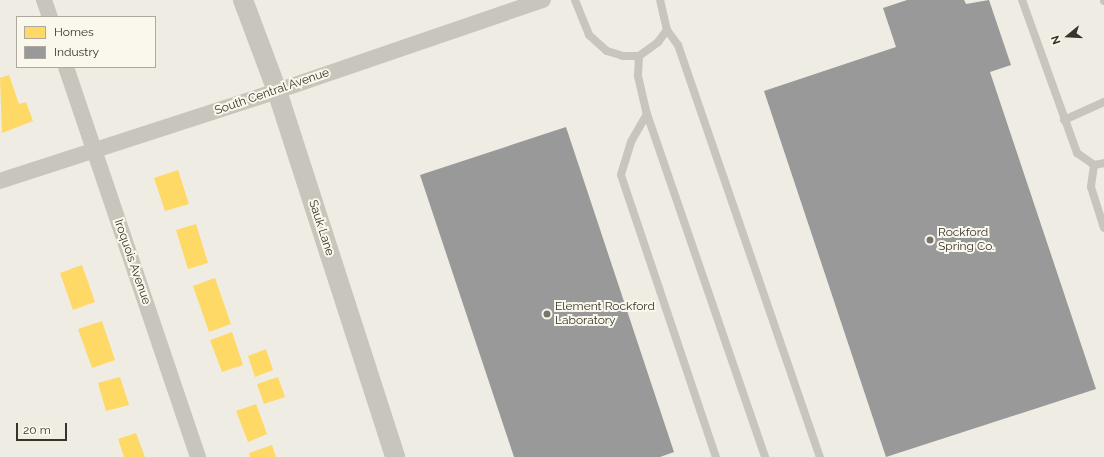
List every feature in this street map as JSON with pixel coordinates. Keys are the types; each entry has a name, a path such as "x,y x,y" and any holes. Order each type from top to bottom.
{"street":[{"path":"44,0 50,16"},
{"name":"Sauk Lane","path":"243,0 277,91 395,457"},
{"name":"South Central Avenue","path":"0,181 94,152 277,91 543,0"},
{"name":"Iroquois Avenue","path":"66,68 198,457"}],"lane":[{"path":"575,0 589,35 607,51 623,56 639,56 658,42 667,30"},
{"path":"660,0 667,30 678,45 820,457"},
{"path":"1022,0 1064,120 1078,154 1094,165 1104,163"},
{"path":"639,56 638,76 647,114 765,457"},
{"path":"1064,120 1104,102"},
{"path":"647,114 631,142 621,175 716,457"},
{"path":"1094,165 1091,187 1104,226"}],"building: Homes":[{"path":"9,75 19,104 26,102 33,121 2,133 0,78"},
{"path":"178,170 189,204 165,211 154,178"},
{"path":"196,224 208,263 188,269 176,230"},
{"path":"82,265 95,302 73,310 60,273"},
{"path":"215,278 231,324 209,332 193,286"},
{"path":"102,321 115,360 92,368 78,329"},
{"path":"232,332 243,365 222,372 210,340"},
{"path":"266,349 273,370 255,377 248,356"},
{"path":"120,377 129,405 106,411 98,383"},
{"path":"278,377 285,397 264,404 257,384"},
{"path":"256,404 267,434 248,442 236,411"},
{"path":"136,433 145,457 124,457 118,439"},
{"path":"272,445 276,457 250,457 249,453"}],"building: Industry":[{"name":"Rockford Spring Co.","path":"907,0 964,0 966,4 989,0 1011,65 990,72 1096,389 886,457 764,91 896,47 883,8"},
{"name":"Element Rockford Laboratory","path":"566,127 674,452 660,457 514,457 420,175"}],"place":[{"name":"Rockford Spring Co.","path":"930,240"},
{"name":"Element Rockford Laboratory","path":"547,314"}]}
